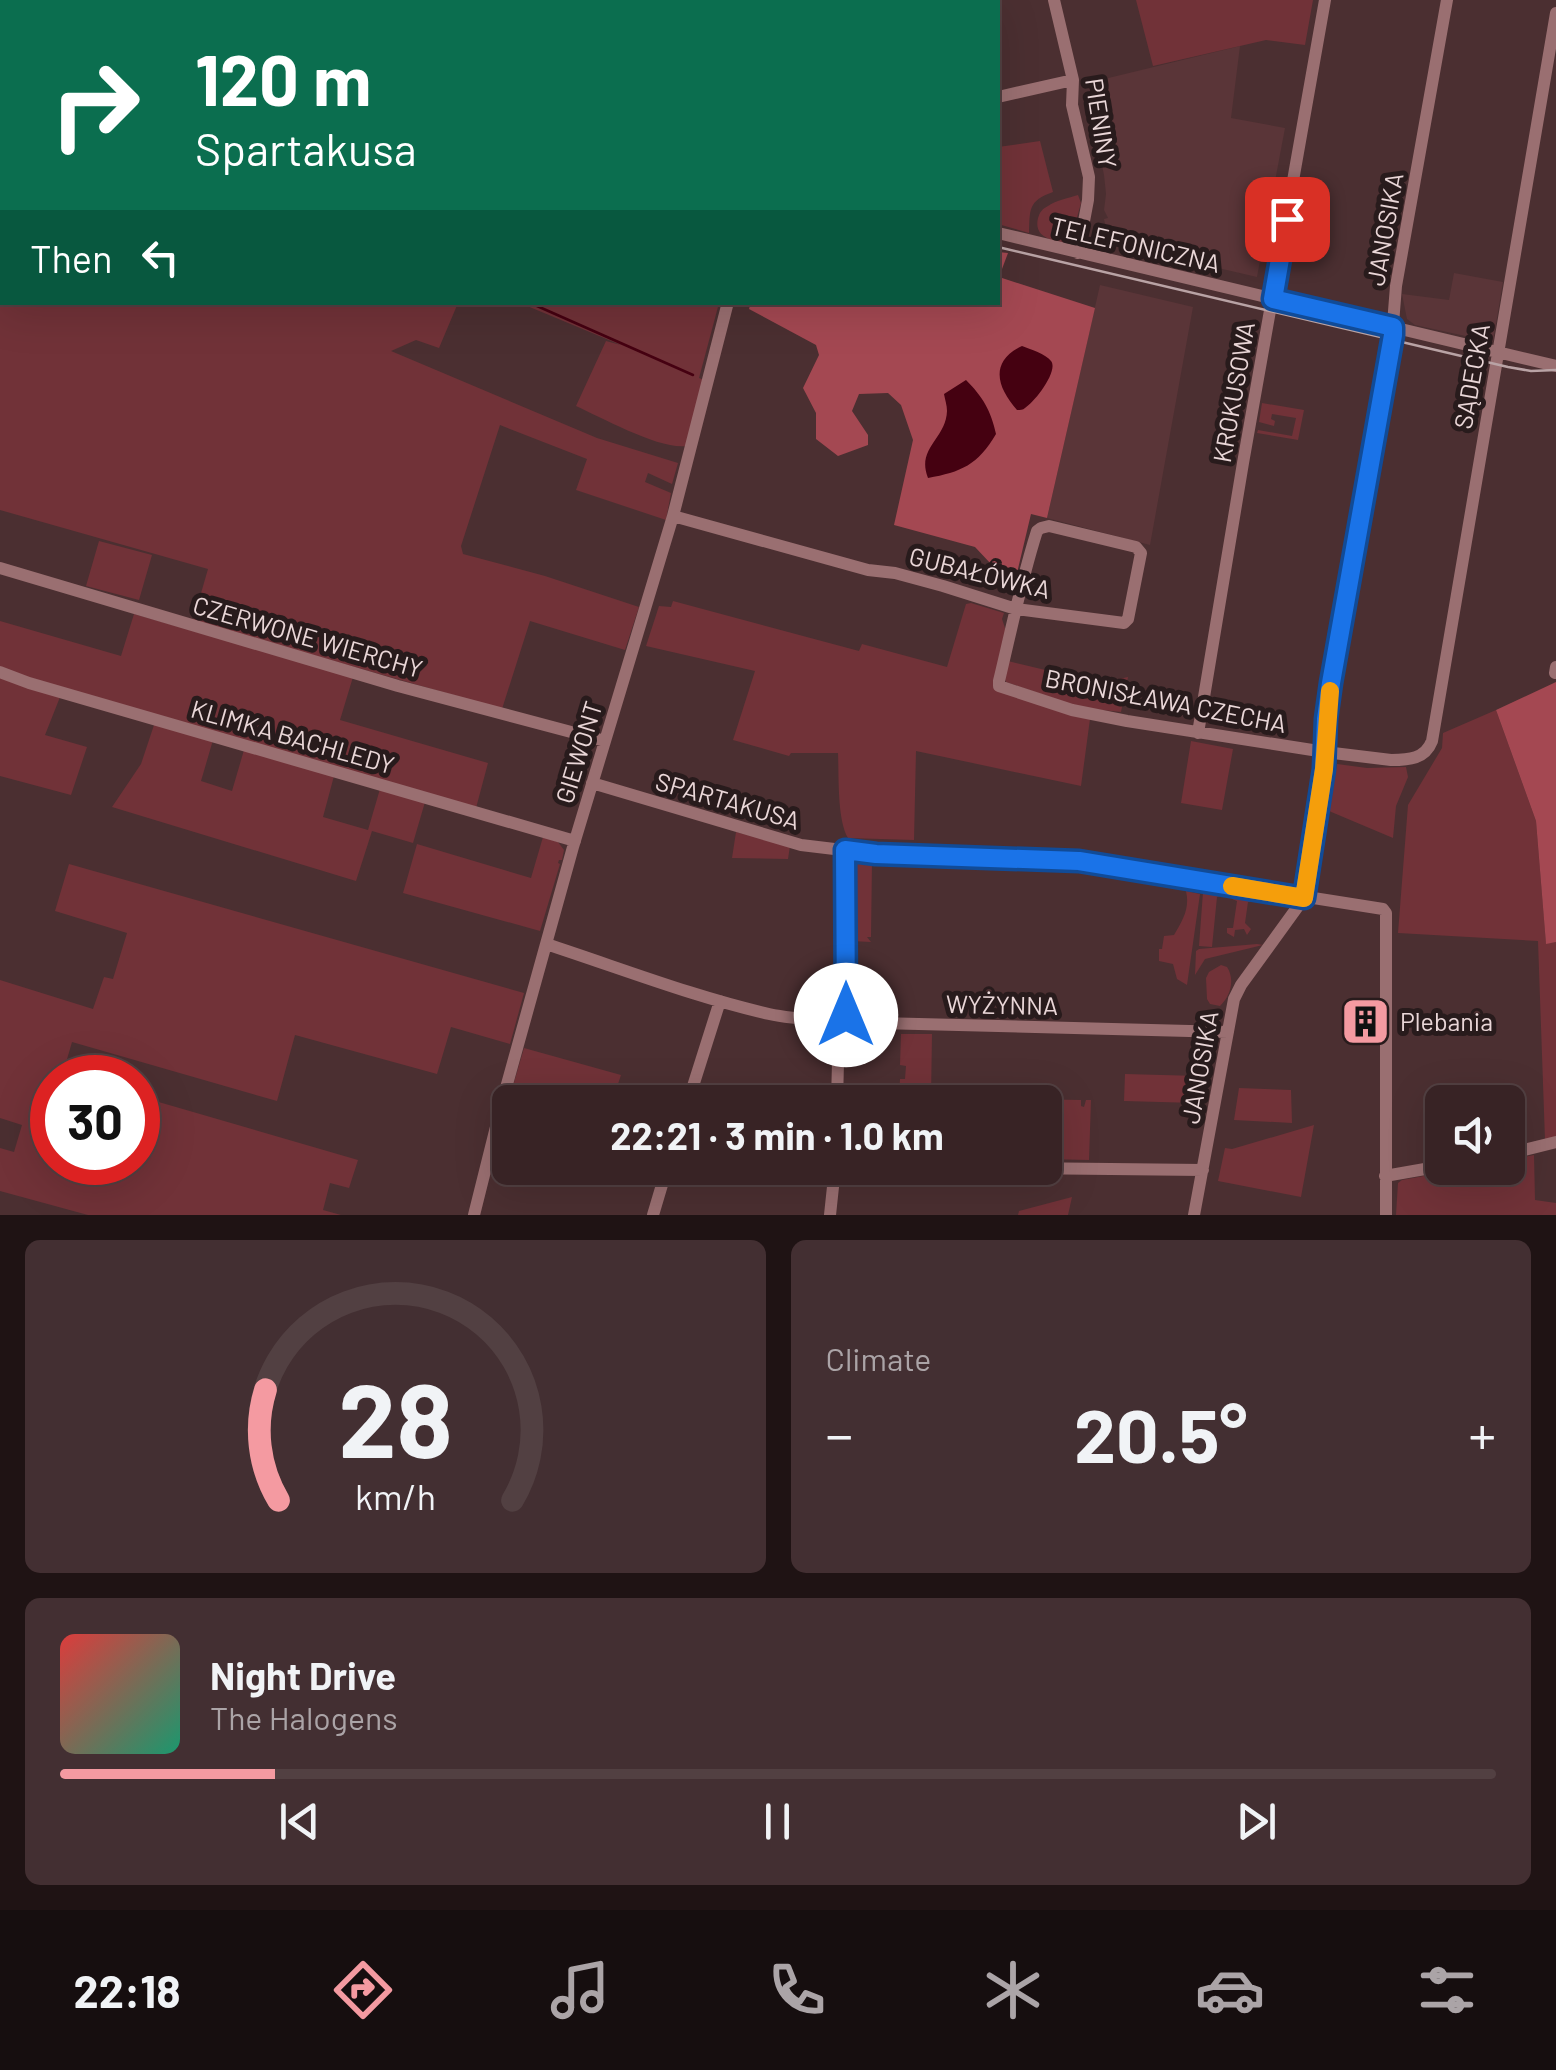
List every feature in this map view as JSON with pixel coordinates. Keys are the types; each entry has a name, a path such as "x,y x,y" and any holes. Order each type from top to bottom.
{"street":[{"name":"PIENINY","path":"1054,0 1073,80 1072,105 1089,188 1078,253"},
{"name":"KROKUSOWA","path":"1198,733 1325,0"},
{"name":"JANOSIKA","path":"1194,1215 1234,999 1304,898 1331,683 1391,350 1398,273 1447,0"},
{"name":"SĄDECKA","path":"1431,746 1556,13"},
{"path":"1000,96 1073,80"},
{"name":"TELEFONICZNA","path":"1000,234 1556,366"},
{"name":"GIEWONT","path":"474,1215 574,842 673,516 727,305"},
{"name":"GUBAŁÓWKA","path":"673,516 868,570 943,586 1016,609 1126,622 1140,550 1049,526 1041,528 1025,568 1016,609"},
{"name":"CZERWONE WIERCHY","path":"0,568 398,686 604,741"},
{"name":"BRONISŁAWA CZECHA","path":"1016,609 999,686 1072,710 1325,752 1405,760 1421,756 1431,746"},
{"name":"KLIMKA BACHLEDY","path":"0,672 574,842"},
{"name":"SPARTAKUSA","path":"592,783 793,843 876,854 1079,861 1304,898 1378,906 1386,914 1385,1176"},
{"path":"838,1085 845,850"},
{"name":"WYŻYNNA","path":"546,944 772,1015 843,1022 1228,1032"},
{"path":"693,1085 720,1001"},
{"path":"1525,1150 1556,1142"},
{"path":"1062,1168 1202,1170"},
{"path":"1386,1215 1385,1176 1425,1169"},
{"path":"653,1215 663,1185"},
{"path":"830,1215 833,1185"}],"shaded area":[{"path":"1136,0 1313,0 1305,45 1266,40 1153,66"},
{"path":"1240,46 1231,118 1285,128 1257,277 1119,245 1117,240 1109,242 1104,219 1108,218 1104,210 1104,175 1095,133 1105,131 1099,105 1091,97 1088,83"},
{"path":"1040,141 1053,192 1032,207 1029,233 1000,225 1000,147"},
{"path":"1078,195 1081,203 1070,243 1042,235 1037,225 1042,211"},
{"path":"1000,252 1008,253 1000,274"},
{"path":"1454,273 1503,282 1493,342 1415,325 1407,319 1402,294 1449,300"},
{"path":"1000,277 1095,308 1047,518 1031,514 1017,573 991,564 975,547 894,525 913,440 901,405 888,393 859,394 852,411 868,435 868,445 838,456 816,439 816,413 803,388 819,355 816,345 749,309 750,305 1000,305"},
{"path":"1100,285 1193,307 1150,545 1047,518"},
{"path":"0,305 457,305 439,348 416,340 391,351 597,438 678,463 672,484 648,473 645,482 671,493 666,520 576,490 587,459 500,425 461,546 463,554 639,607 625,650 530,621 502,709 193,621 208,569 0,510"},
{"path":"525,305 718,305 686,446 647,438 576,406 606,341 621,345"},
{"path":"1022,346 1045,356 1053,366 1039,394 1024,409 1017,410 1005,393 1000,375 1004,360"},
{"path":"966,380 986,405 996,434 968,465 928,478 928,451 945,421 944,394"},
{"path":"1262,403 1304,410 1298,440 1257,433 1258,430 1292,436 1296,418 1272,414 1274,426 1259,422"},
{"path":"99,541 152,555 139,600 86,586"},
{"path":"673,601 859,651 862,644 947,667 966,604 1004,613 1006,631 993,687 1090,719 1081,786 916,751 914,840 848,838 840,809 838,753 789,756 733,740 755,671 646,646 659,606 671,607"},
{"path":"134,614 353,677 340,720 488,763 476,808 0,669 0,621 121,656"},
{"path":"1008,661 1100,683 1128,677 1121,712 1082,708 1006,682"},
{"path":"0,672 62,692 45,735 87,747 71,795 0,776"},
{"path":"1556,682 1556,942 1546,944 1536,821 1496,710"},
{"path":"1496,710 1536,821 1546,943 1556,942 1556,1137 1545,1140 1538,941 1398,933 1408,805 1442,748 1443,733"},
{"path":"155,722 213,740 201,781 232,791 244,750 334,776 323,817 368,830 380,789 425,802 413,843 372,831 356,881 112,807 141,764"},
{"path":"1191,741 1233,749 1222,810 1181,803"},
{"path":"1337,764 1406,767 1408,777 1396,806 1393,838 1329,811"},
{"path":"736,832 790,846 788,859 732,858"},
{"path":"543,837 558,842 564,850 540,931 403,893 417,844 531,878"},
{"path":"851,860 872,861 871,937 867,937 871,942 851,941"},
{"path":"69,864 524,993 510,1044 451,1027 437,1074 295,1035 277,1101 160,1067 160,1055 117,1055 72,1042 68,1055 30,1055 30,1185 160,1185 160,1102 358,1160 349,1188 330,1183 323,1210 341,1215 88,1215 0,1191 0,1148 14,1152 22,1125 0,1118 0,980 93,1009 104,977 113,979 127,933 55,911"},
{"path":"1186,891 1200,894 1187,985 1177,979 1173,964 1159,961 1164,936 1174,935 1185,914"},
{"path":"1203,892 1224,895 1217,897 1212,947 1199,946"},
{"path":"1231,896 1255,900 1248,902 1245,923 1251,929 1247,935 1244,929 1235,930 1234,937 1227,933 1227,928 1233,928 1237,901"},
{"path":"1263,945 1205,959 1195,975 1199,949"},
{"path":"1221,965 1227,967 1231,987 1220,1006 1207,999 1206,978"},
{"path":"901,1034 932,1034 931,1085 900,1085 900,1079 905,1079 906,1066 900,1065"},
{"path":"524,1048 621,1075 618,1085 513,1085"},
{"path":"1125,1074 1199,1076 1196,1103 1124,1101"},
{"path":"1239,1088 1291,1090 1292,1123 1234,1120"},
{"path":"1062,1100 1081,1100 1084,1107 1086,1100 1091,1100 1089,1160 1062,1159"},
{"path":"1314,1125 1301,1197 1218,1181 1225,1148"},
{"path":"1534,1155 1535,1200 1556,1203 1556,1215 1396,1215 1398,1183 1402,1180 1425,1176 1425,1185 1525,1185 1525,1157"},
{"path":"1072,1197 1068,1215 1018,1215 1019,1211"}],"waterway":[{"path":"535,305 693,375"}],"tram line":[{"path":"1000,247 1508,367 1556,370"}],"slow traffic":[{"path":"1232,886 1304,898 1324,769 1330,691"}],"place":[{"name":"Plebania","path":"1365,1021"}],"route":[{"path":"846,1015 845,850 1079,861 1304,898 1324,769 1331,683 1393,327 1273,299 1287,219"}]}
